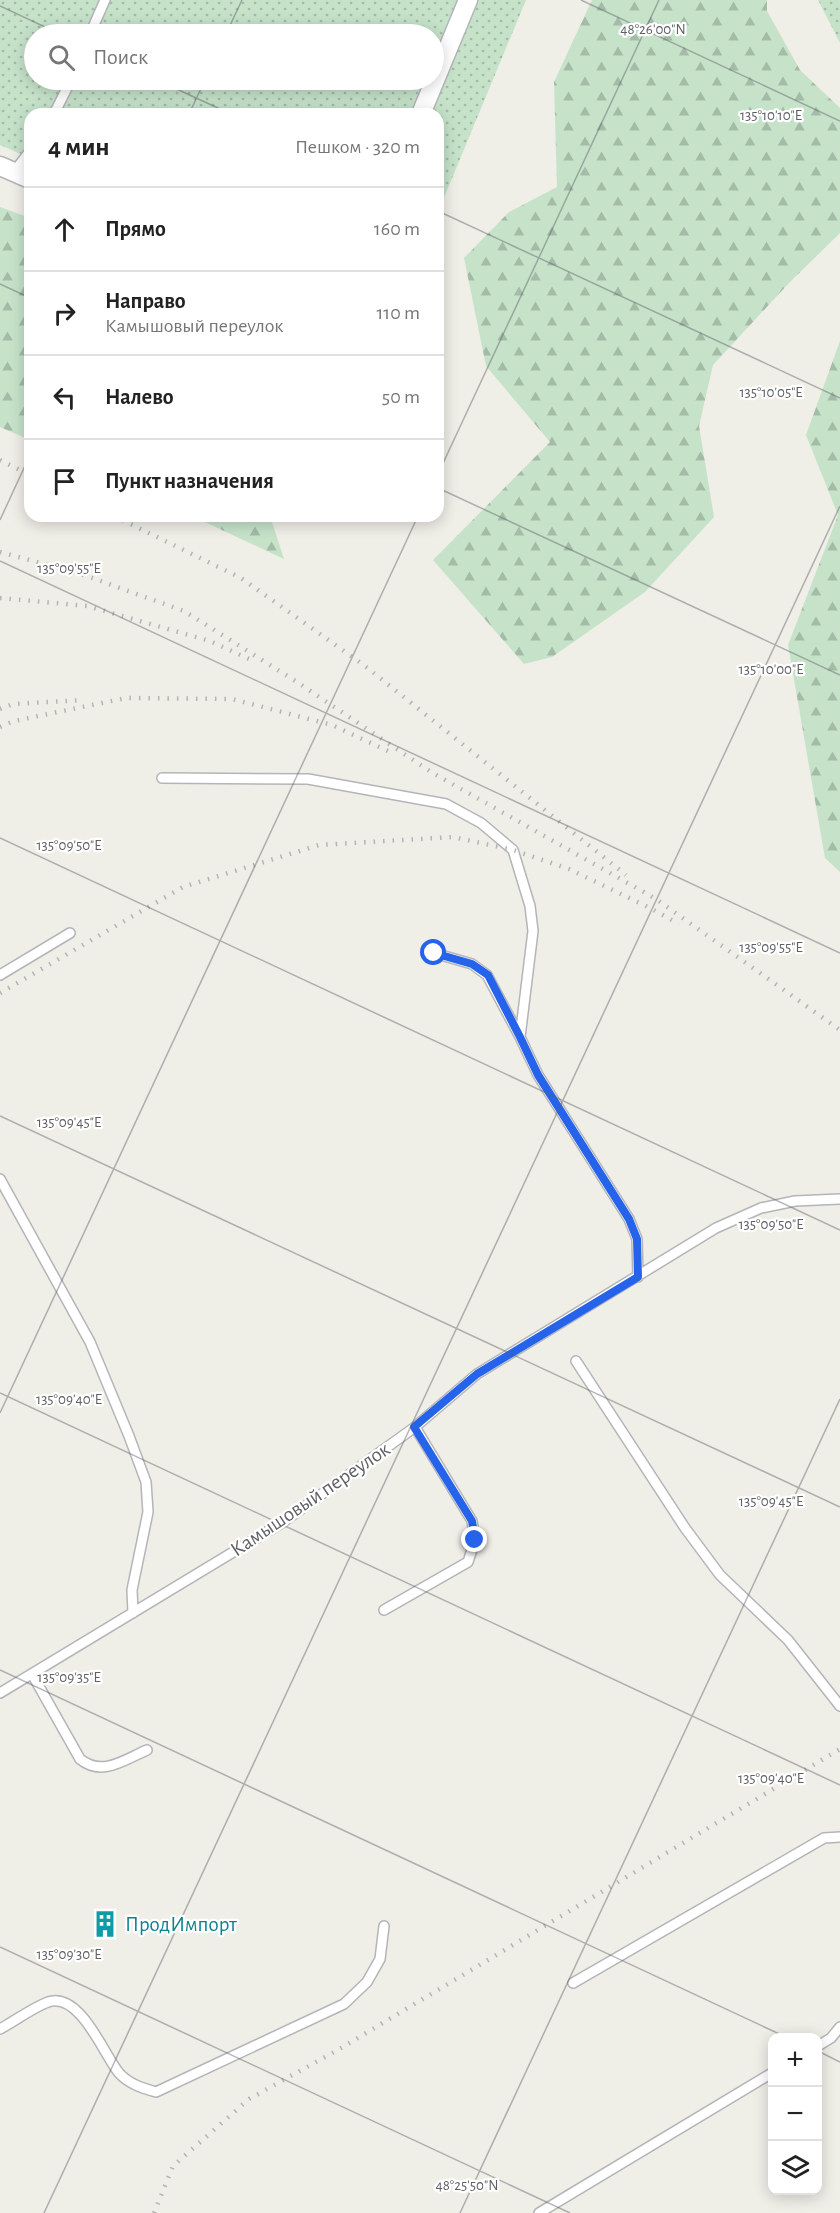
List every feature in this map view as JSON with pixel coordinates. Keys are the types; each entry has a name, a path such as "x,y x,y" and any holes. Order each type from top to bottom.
{"street":[{"path":"444,58 468,0"},
{"path":"423,108 431,90"}],"lane":[{"path":"94,24 105,0"},
{"path":"57,108 66,90"},
{"path":"15,172 24,159"},
{"path":"162,778 308,779 446,804 481,823 513,850 530,906 533,931 520,1037"},
{"path":"0,975 70,933"},
{"path":"434,953 472,964 488,975 538,1075 629,1219 637,1239 638,1277"},
{"path":"0,1179 90,1342 146,1482 148,1512 132,1590 133,1613"},
{"name":"Камышовый переулок","path":"0,1693 283,1522 414,1427 477,1374 716,1228 761,1208 795,1201 840,1199"},
{"path":"576,1361 686,1528 720,1575 789,1640 840,1706"},
{"path":"384,1610 468,1562 475,1540 472,1521 414,1427"},
{"path":"32,1674 80,1759 89,1766 103,1768 147,1750"},
{"path":"573,1983 824,1838 840,1837"},
{"path":"0,2029 50,2001 63,2001 74,2008 92,2029 120,2073 134,2085 156,2092 344,2004 367,1982 380,1959 384,1926"},
{"path":"822,2044 831,2038 840,2027"},
{"path":"539,2213 768,2075"}],"green space":[{"path":"0,0 526,0 444,198 444,108 24,108 24,155 0,145"},
{"path":"592,0 767,0 767,11 800,70 840,108 840,233 789,283 713,365 699,426 714,517 645,592 552,657 524,664 433,560 550,442 486,366 464,258 509,212 557,187 554,82"},
{"path":"818,0 840,0 840,43"},
{"path":"0,207 24,216 24,437 0,427"},
{"path":"840,341 840,872 825,858 788,645 838,515 806,435"},
{"path":"205,522 272,522 284,559"}],"railway":[{"path":"0,460 24,472"},
{"path":"126,522 241,578 365,666 626,875"},
{"path":"0,552 81,574 184,611 297,682 431,772 656,899 840,1030"},
{"path":"0,598 87,606 210,641 249,659"},
{"path":"0,727 14,721 126,698 232,699 332,725 390,752"},
{"path":"0,709 13,704 83,700"},
{"path":"0,993 183,887 319,845 453,837 513,850 569,869 679,924"},
{"path":"154,2213 173,2166 249,2099 336,2051 840,1749"}],"place":[{"name":"ПродИмпорт","path":"105,1924"}],"route":[{"path":"434,953 472,964 488,975 538,1075 629,1219 637,1239 638,1277 477,1374 414,1427 472,1521 475,1540"}]}
